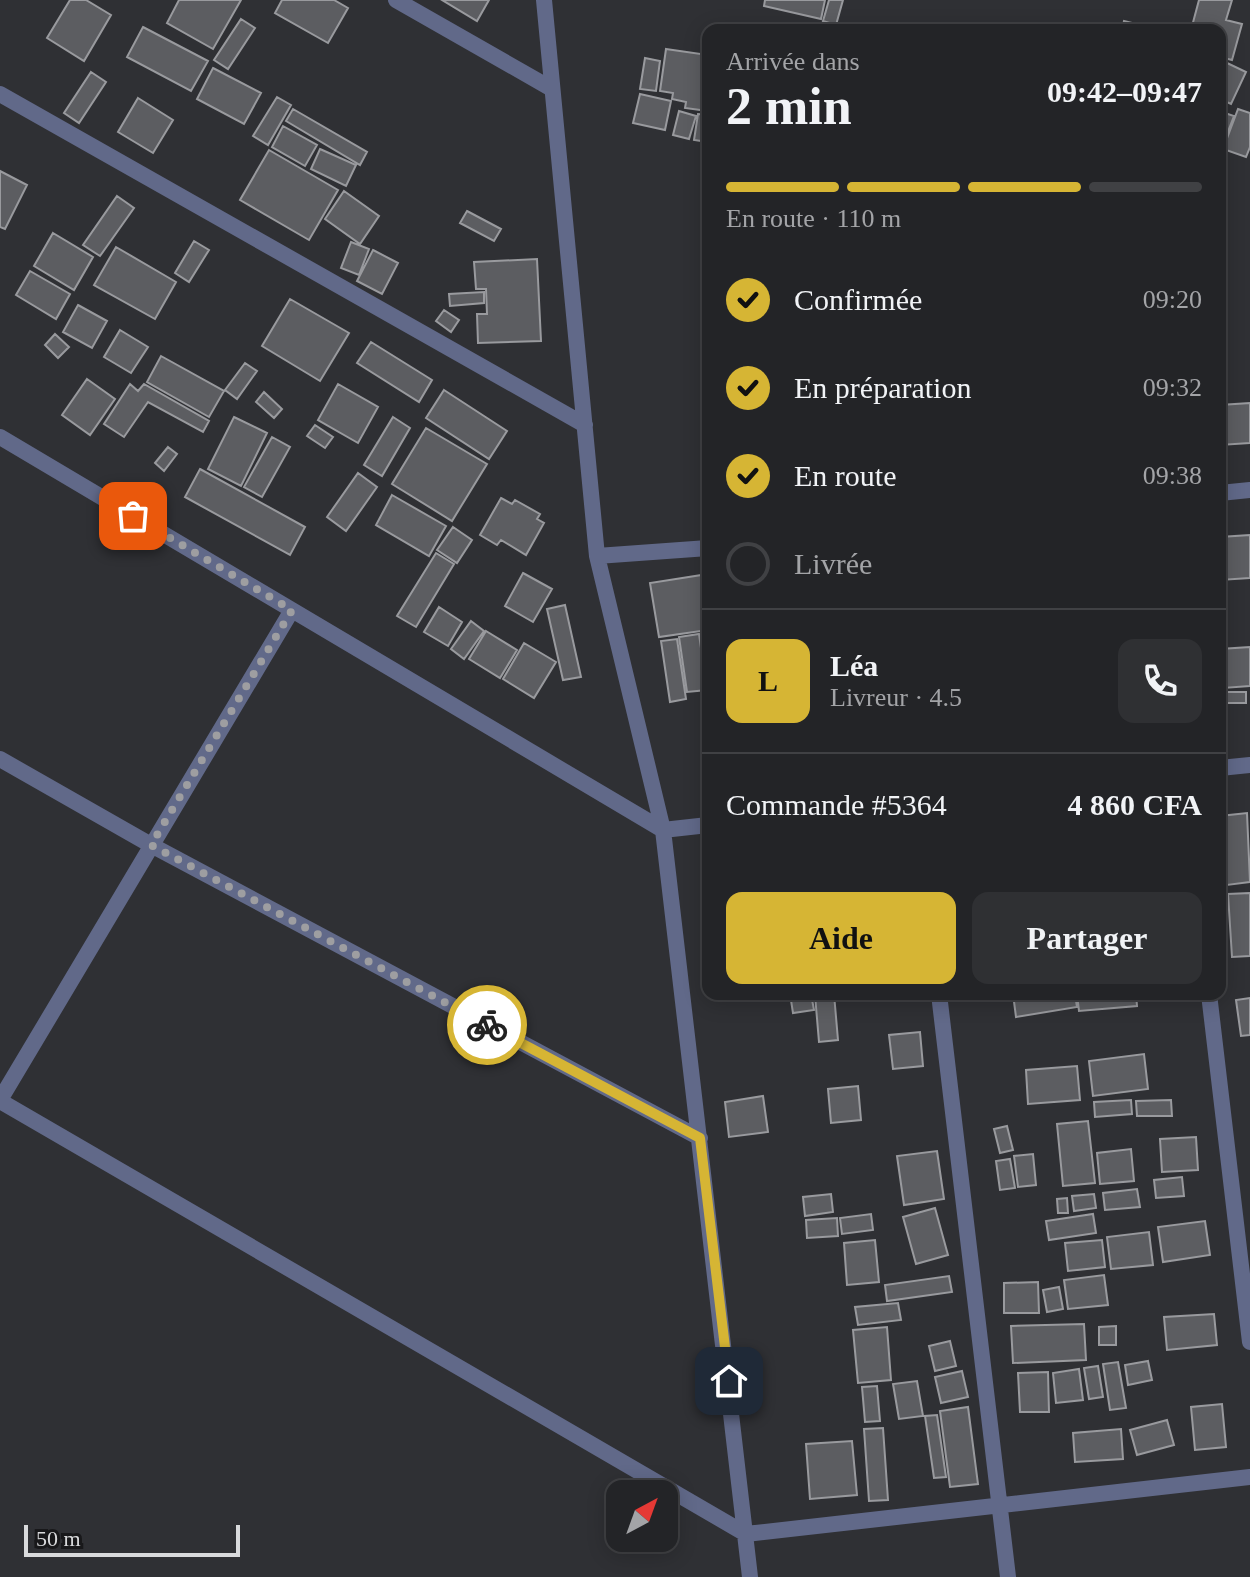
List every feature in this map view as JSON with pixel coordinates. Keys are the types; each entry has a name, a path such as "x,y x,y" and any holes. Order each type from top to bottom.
{"street":[{"path":"396,0 552,89"},
{"path":"544,0 597,556 663,830 750,1577"},
{"path":"0,94 585,425"},
{"path":"0,437 663,830 702,826"},
{"path":"1226,492 1250,490"},
{"path":"597,556 702,548"},
{"path":"292,610 0,1100 746,1534 1250,1477"},
{"path":"0,759 151,845 700,1138"},
{"path":"1226,767 1250,765"},
{"path":"940,1000 1008,1577"},
{"path":"1210,1000 1250,1342"}],"building":[{"path":"70,0 86,0 111,15 84,61 47,38"},
{"path":"179,0 241,0 213,49 167,23"},
{"path":"282,0 334,0 348,8 328,43 275,13"},
{"path":"442,0 489,0 477,21"},
{"path":"765,0 825,0 821,19 764,6"},
{"path":"829,0 843,0 836,24 823,21"},
{"path":"1199,0 1232,0 1226,20 1242,24 1232,60 1226,58 1226,24 1193,24"},
{"path":"241,19 255,28 228,69 214,60"},
{"path":"143,27 208,61 191,91 127,57"},
{"path":"666,49 702,54 702,110 685,108 686,102 672,99 673,93 660,91"},
{"path":"645,58 660,61 656,91 640,89"},
{"path":"1226,62 1246,72 1231,104 1226,102"},
{"path":"213,68 261,93 244,124 197,99"},
{"path":"91,72 106,82 79,123 64,113"},
{"path":"640,94 671,101 665,130 633,123"},
{"path":"277,97 291,105 268,145 253,136"},
{"path":"138,98 173,120 153,153 118,132"},
{"path":"293,109 367,152 360,165 286,121"},
{"path":"1238,109 1250,113 1250,147 1246,157 1226,150 1226,141"},
{"path":"679,111 696,116 689,139 673,135"},
{"path":"1226,113 1234,116 1226,137"},
{"path":"698,114 702,114 702,141 694,140"},
{"path":"283,126 317,145 305,166 272,147"},
{"path":"320,149 356,165 346,186 311,169"},
{"path":"269,150 338,190 309,240 240,200"},
{"path":"0,171 27,185 5,229 0,227"},
{"path":"344,191 379,216 360,244 325,219"},
{"path":"117,196 134,208 100,256 83,245"},
{"path":"467,211 501,229 494,241 460,223"},
{"path":"53,233 93,257 74,290 34,266"},
{"path":"194,241 209,250 189,282 175,273"},
{"path":"351,242 369,249 359,275 341,268"},
{"path":"116,247 176,282 155,319 94,285"},
{"path":"373,250 398,263 382,294 357,281"},
{"path":"537,259 541,341 478,343 477,314 487,314 486,289 476,289 474,262"},
{"path":"30,271 70,294 56,319 16,295"},
{"path":"484,292 484,303 450,306 449,294"},
{"path":"290,299 349,333 320,381 262,346"},
{"path":"78,305 107,321 92,348 63,332"},
{"path":"444,310 459,320 451,332 436,321"},
{"path":"120,330 148,347 131,373 104,357"},
{"path":"55,334 69,347 58,358 45,345"},
{"path":"371,342 432,380 419,402 357,363"},
{"path":"161,356 224,391 209,417 147,382"},
{"path":"245,363 257,371 237,399 225,390"},
{"path":"87,379 115,399 90,435 62,415"},
{"path":"130,384 138,391 144,384 209,421 203,432 148,402 124,437 104,424"},
{"path":"338,384 378,407 358,443 318,420"},
{"path":"444,390 507,431 489,459 426,418"},
{"path":"264,392 282,409 274,418 256,402"},
{"path":"1250,403 1250,443 1226,445 1226,405"},
{"path":"234,417 267,433 241,486 208,469"},
{"path":"393,417 410,428 382,476 364,465"},
{"path":"315,425 333,437 325,448 307,436"},
{"path":"426,428 487,464 452,521 392,484"},
{"path":"272,437 290,447 262,497 244,487"},
{"path":"168,447 177,454 164,471 155,463"},
{"path":"200,469 305,527 290,555 185,497"},
{"path":"358,473 377,487 346,531 327,517"},
{"path":"392,495 446,526 429,556 376,525"},
{"path":"501,498 512,504 515,500 540,514 537,519 544,523 526,555 501,540 497,545 480,535"},
{"path":"453,527 472,540 457,563 437,550"},
{"path":"1250,535 1250,578 1226,580 1226,537"},
{"path":"436,553 454,564 416,627 397,616"},
{"path":"523,573 552,589 533,622 505,606"},
{"path":"702,575 702,631 659,637 650,583"},
{"path":"565,605 581,677 563,680 547,609"},
{"path":"439,607 462,622 448,646 424,632"},
{"path":"471,621 484,631 464,659 451,649"},
{"path":"486,631 517,650 500,678 469,659"},
{"path":"699,634 702,690 687,692 679,637"},
{"path":"677,639 686,699 670,702 661,641"},
{"path":"524,643 556,662 534,698 503,679"},
{"path":"1250,647 1250,686 1226,688 1226,649"},
{"path":"1226,692 1246,692 1246,703 1226,703"},
{"path":"1247,813 1250,882 1227,885 1226,815"},
{"path":"1250,893 1250,956 1232,957 1228,894"},
{"path":"1250,998 1250,1035 1241,1036 1236,1000"},
{"path":"791,1000 812,1000 814,1010 793,1013"},
{"path":"815,1000 835,1000 838,1040 819,1042"},
{"path":"1014,1000 1076,1000 1077,1007 1016,1017"},
{"path":"1078,1000 1136,1000 1137,1006 1079,1011"},
{"path":"920,1032 923,1066 893,1069 889,1035"},
{"path":"1144,1054 1148,1089 1093,1096 1089,1061"},
{"path":"1077,1066 1080,1100 1028,1104 1026,1070"},
{"path":"858,1086 861,1120 831,1123 828,1089"},
{"path":"763,1096 768,1132 729,1137 725,1102"},
{"path":"1131,1100 1132,1114 1095,1117 1094,1102"},
{"path":"1171,1100 1172,1116 1137,1116 1136,1101"},
{"path":"1088,1121 1095,1183 1063,1186 1057,1124"},
{"path":"1007,1126 1013,1150 1000,1153 994,1129"},
{"path":"1196,1137 1198,1170 1162,1172 1160,1139"},
{"path":"1131,1149 1134,1181 1100,1184 1097,1153"},
{"path":"937,1151 944,1199 904,1205 897,1156"},
{"path":"1033,1154 1036,1185 1018,1187 1014,1156"},
{"path":"1010,1159 1015,1188 1000,1190 996,1161"},
{"path":"1182,1177 1184,1196 1156,1198 1154,1180"},
{"path":"1137,1189 1140,1207 1105,1210 1103,1193"},
{"path":"831,1194 833,1212 805,1216 803,1197"},
{"path":"1094,1194 1096,1208 1074,1211 1072,1196"},
{"path":"1067,1198 1068,1213 1058,1213 1057,1199"},
{"path":"935,1208 948,1255 916,1264 903,1217"},
{"path":"871,1214 873,1230 842,1234 840,1218"},
{"path":"1093,1214 1096,1233 1049,1240 1046,1221"},
{"path":"837,1218 838,1236 807,1238 806,1220"},
{"path":"1205,1221 1210,1255 1163,1262 1158,1227"},
{"path":"1149,1232 1153,1265 1111,1269 1107,1237"},
{"path":"875,1240 879,1282 847,1285 844,1243"},
{"path":"1102,1240 1105,1267 1068,1271 1065,1243"},
{"path":"1104,1275 1108,1305 1068,1309 1064,1280"},
{"path":"949,1276 952,1292 887,1301 885,1285"},
{"path":"1038,1282 1039,1313 1004,1313 1004,1283"},
{"path":"1059,1287 1063,1309 1047,1312 1043,1290"},
{"path":"898,1303 901,1320 858,1325 855,1307"},
{"path":"1214,1314 1217,1345 1167,1350 1164,1317"},
{"path":"1084,1324 1086,1360 1013,1363 1011,1326"},
{"path":"1116,1326 1116,1345 1099,1345 1099,1327"},
{"path":"887,1327 891,1380 858,1383 853,1330"},
{"path":"950,1341 956,1366 935,1371 929,1346"},
{"path":"1148,1361 1152,1380 1128,1385 1125,1365"},
{"path":"1118,1362 1126,1408 1110,1410 1103,1364"},
{"path":"1098,1366 1103,1397 1089,1399 1084,1368"},
{"path":"1079,1369 1083,1400 1056,1403 1053,1373"},
{"path":"962,1371 968,1397 941,1403 935,1377"},
{"path":"1048,1372 1049,1412 1020,1412 1018,1373"},
{"path":"917,1381 923,1416 899,1419 893,1384"},
{"path":"877,1386 880,1421 865,1422 862,1387"},
{"path":"1222,1404 1226,1447 1195,1450 1191,1407"},
{"path":"968,1407 978,1484 950,1487 940,1411"},
{"path":"937,1415 946,1477 934,1478 925,1416"},
{"path":"1167,1420 1174,1445 1137,1455 1130,1430"},
{"path":"883,1428 888,1500 869,1501 864,1429"},
{"path":"1121,1429 1123,1459 1075,1462 1073,1433"},
{"path":"852,1441 857,1495 810,1499 806,1444"}],"way so far":[{"path":"133,516 292,610 151,845 487,1025"}],"route":[{"path":"487,1025 700,1138 729,1381"}]}
